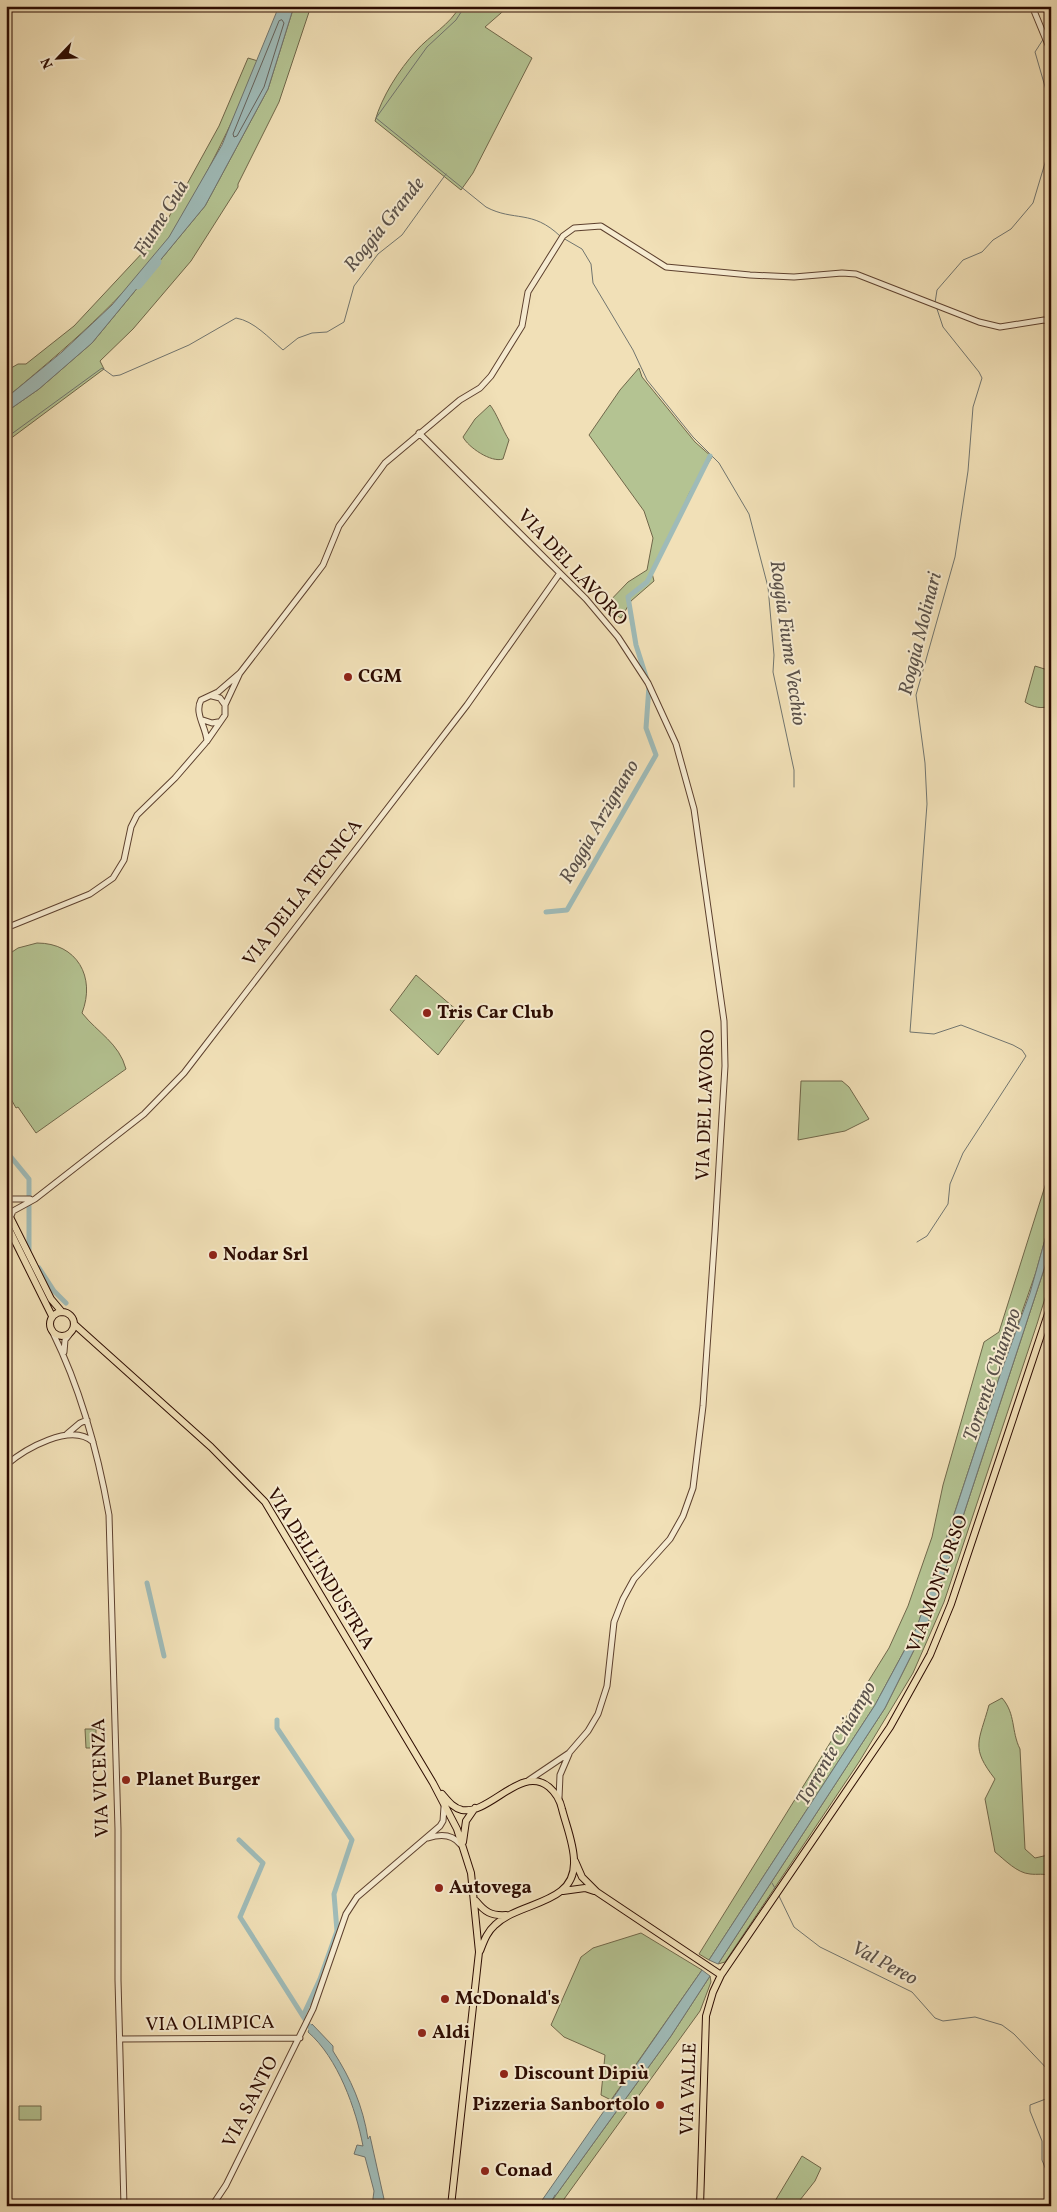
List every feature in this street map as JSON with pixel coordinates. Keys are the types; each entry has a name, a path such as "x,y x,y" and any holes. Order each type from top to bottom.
{"main road":[{"name":"VIA VICENZA","path":"6,1210 8,1220 52,1316 50,1323 53,1333"},
{"name":"VIA VICENZA","path":"8,1220 51,1299 62,1312 71,1315 74,1324"},
{"name":"VIA MONTORSO","path":"721,1975 890,1727 930,1655 951,1604 1051,1305"},
{"path":"52,1316 62,1312"},
{"path":"70,1334 74,1324"},
{"name":"VIA DELL'INDUSTRIA","path":"74,1324 211,1447 265,1502 434,1783 463,1847 471,1872 476,1901 479,1952 452,2206"},
{"path":"53,1333 60,1337 70,1334 85,1335"},
{"path":"475,1808 529,1780 542,1782 559,1799 574,1860 582,1877 597,1892 721,1975"},
{"name":"VIA DELL'INDUSTRIA","path":"434,1783 454,1806 464,1810 475,1808"},
{"name":"VIA DELL'INDUSTRIA","path":"463,1847 463,1831 466,1821 475,1808"},
{"path":"563,1891 572,1880 574,1860"},
{"name":"VIA DELL'INDUSTRIA","path":"479,1952 487,1933 508,1915 563,1891 585,1888 597,1892"},
{"path":"476,1901 484,1911 495,1916 508,1915"},
{"name":"VIA VALLE","path":"700,2206 706,2016 713,1992 721,1975"}],"street":[{"path":"1032,6 1051,52"},
{"path":"6,928 90,894 108,882 124,860 131,827 137,814 175,778 207,741 218,722 225,715 225,705 240,673 323,565 333,536 353,506 385,463 460,400 480,388 491,376 522,326 528,292 563,236 574,228 601,226 666,267 794,277 842,272 856,274 995,326 1051,322"},
{"name":"VIA DEL LAVORO","path":"419,433 586,599 633,659 648,683 676,744 694,809 725,1038 704,1406 692,1488 683,1516 670,1539 634,1579 623,1598 614,1622 607,1686 598,1714 588,1732 569,1752 529,1780"},
{"name":"VIA DELLA TECNICA","path":"8,1220 13,1212 35,1199 144,1114 184,1073 462,711 560,573"},
{"path":"212,696 240,673"},
{"path":"207,741 198,706 203,698 212,696 220,698 225,705"},
{"path":"203,720 212,724 218,722"},
{"path":"6,1199 35,1199"},
{"name":"VIA VICENZA","path":"53,1333 64,1356 90,1430 103,1480 110,1533 124,2206"},
{"path":"64,1356 64,1346 70,1334"},
{"path":"6,1465 32,1448 66,1434 87,1420"},
{"path":"66,1434 81,1434 90,1430"},
{"path":"81,1434 93,1442"},
{"name":"VIA DEL LAVORO","path":"559,1799 560,1775 569,1752"},
{"name":"VIA SANTO","path":"212,2206 226,2185 300,2038 313,2009 346,1914 357,1897 425,1840 443,1821 444,1805"},
{"path":"425,1840 438,1835 445,1835 452,1837 463,1847"},
{"name":"VIA OLIMPICA","path":"121,2040 300,2038"}],"green space":[{"path":"294,6 311,6 279,102 238,187 191,261 133,329 100,361 104,369 6,442 6,412 39,389 92,343 205,206 268,89"},
{"path":"460,6 509,6 485,27 532,58 473,173 461,190 375,121 387,93 403,66 422,45 451,19"},
{"path":"248,58 258,61 243,97 200,185 169,238 113,303 50,361 6,398 6,371 18,364 26,364 74,326 159,235 219,126"},
{"path":"639,368 642,377 695,442 712,457 690,492 652,573 654,581 631,601 621,618 604,607 628,582 647,570 653,538 644,511 589,435 620,390"},
{"path":"490,405 509,440 503,459 498,460 480,453 463,437 475,419"},
{"path":"1035,666 1051,671 1051,705 1048,707 1038,707 1025,702"},
{"path":"37,943 63,949 80,964 86,987 86,1000 82,1013 113,1045 123,1060 126,1069 36,1133 18,1107 16,1108 6,1090 6,956 18,948"},
{"name":"Tris Car Club","path":"416,975 466,1018 438,1055 390,1010"},
{"path":"801,1081 842,1081 849,1087 869,1119 845,1131 798,1140"},
{"path":"1051,1167 1051,1218 1036,1272 917,1627 875,1705 709,1960 699,1954 889,1648 908,1606 932,1537 943,1485 984,1342 999,1332"},
{"path":"1051,1248 1051,1279 1037,1324 944,1602 913,1673 859,1762 725,1962 718,1964 885,1708 929,1620"},
{"path":"1002,1698 1009,1710 1020,1749 1025,1849 1035,1858 1048,1855 1051,1847 1051,1876 1020,1871 995,1852 985,1799 995,1779 982,1759 979,1744 989,1705"},
{"path":"85,1729 96,1729 96,1748 86,1748"},
{"path":"641,1933 702,1970 611,2100 601,2095 605,2055 564,2037 551,2025 581,1957 593,1948"},
{"path":"710,1976 711,1982 700,2011 559,2206 548,2206 671,2036"},
{"path":"19,2106 41,2106 41,2120 19,2120"},
{"path":"802,2156 821,2168 815,2181 800,2200 809,2206 772,2206"}],"water":[{"path":"279,6 294,6 268,89 205,206 92,343 39,389 6,412 6,398 62,352 112,305 169,237 222,145"},
{"path":"1051,1218 1051,1248 929,1620 885,1708 718,1964 709,1960 875,1705 917,1627 1000,1375 1030,1293"},
{"path":"702,1970 710,1976 671,2036 548,2206 538,2206"},
{"path":"312,2024 333,2046 333,2051 355,2093 363,2115 368,2139 370,2136 384,2199 383,2206 372,2206 374,2191 365,2157 354,2154 357,2145 363,2146 356,2116 337,2070 319,2043 308,2032"}],"waterway":[{"name":"Roggia Arzignano","path":"465,6 456,20 427,47 376,118 486,207 505,214 541,222 560,236"},
{"name":"Roggia Molinari","path":"1046,35 1051,26"},
{"name":"Roggia Molinari","path":"935,303 937,290 963,260 982,252 993,240 1011,229 1033,203 1048,153 1046,90 1035,52 1044,38"},
{"name":"Roggia Grande","path":"6,438 102,368 113,376 120,375 189,345 236,318 255,326 283,350 298,338 312,333 327,332 344,322 354,286 378,254 402,235 446,174"},
{"name":"Roggia Fiume Vecchio","path":"563,238 582,249 591,264 593,283 633,350 647,380 693,437 719,463 749,514 768,587 774,655 773,672 794,770 794,787"},
{"name":"Fiume Guà","path":"138,285 157,262"},
{"name":"Roggia Molinari","path":"917,1242 927,1236 948,1204 950,1184 963,1153 1026,1056 1022,1050 1013,1045 961,1025 934,1034 910,1032 927,804 925,763 916,695 955,557 968,471 973,407 982,378 943,327 936,306"},
{"name":"Roggia Arzignano","path":"546,912 567,910 656,755 646,728 649,686 636,645 628,597 647,582 710,456"},
{"name":"Roggia Grande","path":"6,1151 29,1179 29,1250"},
{"name":"Roggia Grande","path":"39,1268 54,1291 66,1303"},
{"name":"Roggia Grande","path":"147,1583 164,1656"},
{"name":"Roggia Arzignano","path":"277,1720 277,1728 352,1840 334,1894 337,1931 320,1979 303,2016"},
{"name":"Roggia Grande","path":"239,1840 263,1863 240,1917 313,2032"},
{"name":"Val Pereo","path":"772,1883 776,1890"},
{"name":"Val Pereo","path":"779,1896 794,1927 820,1947 912,1992 935,2018 943,2021 975,2017 1002,2025 1014,2034 1051,2073"},
{"path":"1051,2097 1030,2105 1030,2111 1042,2141 1042,2160 1051,2182"},
{"name":"Torrente Chiampo","path":"549,2206 555,2195"}],"place":[{"name":"CGM","path":"348,677"},
{"name":"Tris Car Club","path":"427,1013"},
{"name":"Nodar Srl","path":"213,1255"},
{"name":"Planet Burger","path":"126,1780"},
{"name":"Autovega","path":"439,1888"},
{"name":"McDonald's","path":"445,1999"},
{"name":"Aldi","path":"422,2033"},
{"name":"Discount Dipiù","path":"504,2074"},
{"name":"Pizzeria Sanbortolo","path":"660,2105"},
{"name":"Conad","path":"485,2171"}]}
